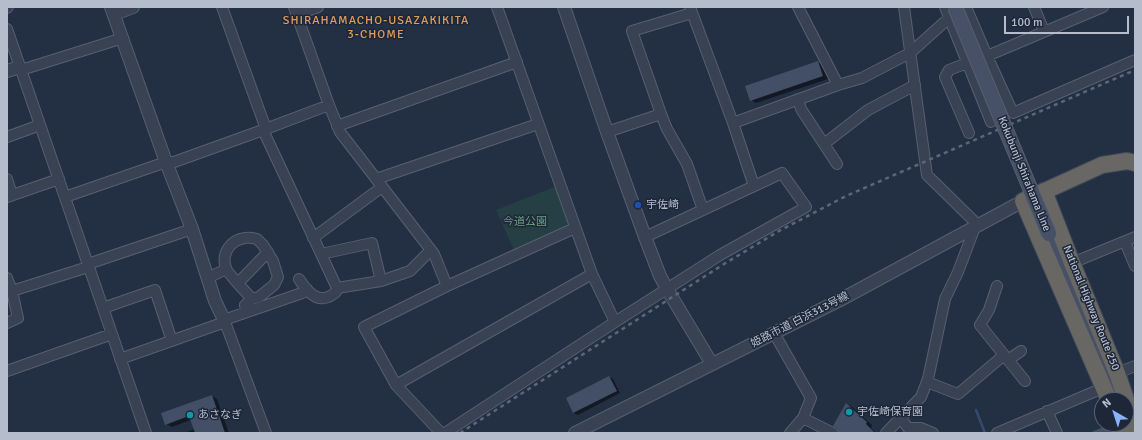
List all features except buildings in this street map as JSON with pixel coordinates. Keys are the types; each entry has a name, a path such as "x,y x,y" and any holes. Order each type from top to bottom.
{"highway":[{"path":"1023,201 1102,165 1132,159"},
{"name":"National Highway Route 250","path":"1044,191 1117,374 1135,426"},
{"name":"National Highway Route 250","path":"1023,201 1105,392"}],"main road":[{"name":"Kokubunji Shirahama Line","path":"952,12 1116,392"},
{"name":"Kokubunji Shirahama Line","path":"1094,342 1112,392"}],"street":[{"path":"133,7 113,10 166,162 192,229 215,301 225,321 266,433"},
{"path":"222,7 265,130 337,288"},
{"path":"318,7 295,11 337,126 340,132 434,254 447,286"},
{"path":"497,7 592,274 615,322"},
{"path":"564,7 645,237 667,289 712,364"},
{"path":"798,7 838,85"},
{"path":"886,433 921,397 927,382 946,299 977,226 927,175 904,7"},
{"path":"945,7 952,12 967,62 991,122"},
{"path":"966,7 1013,113 1135,60"},
{"path":"1034,7 1044,31"},
{"path":"987,56 1103,7"},
{"path":"703,210 687,164 667,129 661,114 632,31 691,10 733,123 754,186"},
{"path":"733,123 838,85 862,78 910,53 952,12"},
{"path":"7,29 146,433"},
{"path":"7,71 20,69 122,38"},
{"path":"337,126 517,62"},
{"path":"967,62 949,70 945,76 969,133"},
{"path":"824,144 868,110 915,85"},
{"path":"798,99 801,109 837,164"},
{"path":"65,197 166,162 174,162 265,130 329,105"},
{"path":"607,132 661,114"},
{"path":"313,238 379,183 538,124"},
{"path":"7,137 40,125"},
{"path":"445,433 720,255 806,207 782,173 645,237"},
{"path":"7,179 10,196 59,180"},
{"name":"姫路市道 白浜313号線","path":"577,433 840,300 1023,201"},
{"path":"441,433 396,384 364,327 447,286 575,228"},
{"path":"12,291 192,229"},
{"path":"246,312 245,305 252,299 259,297 274,285 278,277 274,261 257,239 245,238 234,241 228,248 224,257 226,269 252,299"},
{"path":"1072,263 1135,238"},
{"path":"1125,242 1135,266"},
{"path":"321,254 372,243 381,281"},
{"path":"337,288 381,281 410,271 431,250"},
{"path":"238,283 268,252"},
{"path":"208,278 226,269"},
{"path":"396,384 592,274"},
{"path":"7,278 12,291 18,318 7,323"},
{"path":"299,279 306,289 316,297 323,299 336,292 337,288"},
{"path":"997,286 989,310 980,325 1025,381"},
{"path":"120,359 172,341 246,312 302,293 306,289"},
{"path":"103,308 155,290 172,341"},
{"path":"774,333 811,398 803,418 790,433"},
{"path":"8,368 112,334"},
{"path":"927,382 958,394 1006,358 1021,351"},
{"path":"1117,374 1135,366"},
{"path":"997,433 1047,411 1094,397"},
{"path":"1047,411 1057,433"},
{"path":"803,418 833,433"},
{"path":"901,418 908,428 921,428 933,433"}],"green space":[{"name":"今道公園","path":"557,186 571,224 514,250 496,210"}],"waterway":[{"path":"976,410 985,433"}],"railway":[{"path":"460,433 724,264 779,231 846,196 1135,70"}],"place":[{"name":"宇佐崎","path":"638,205"},
{"name":"宇佐崎保育園","path":"849,412"},
{"name":"あさなぎ","path":"190,415"}],"district":[{"name":"SHIRAHAMACHO-USAZAKIKITA 3-CHOME","path":"376,28"}]}
